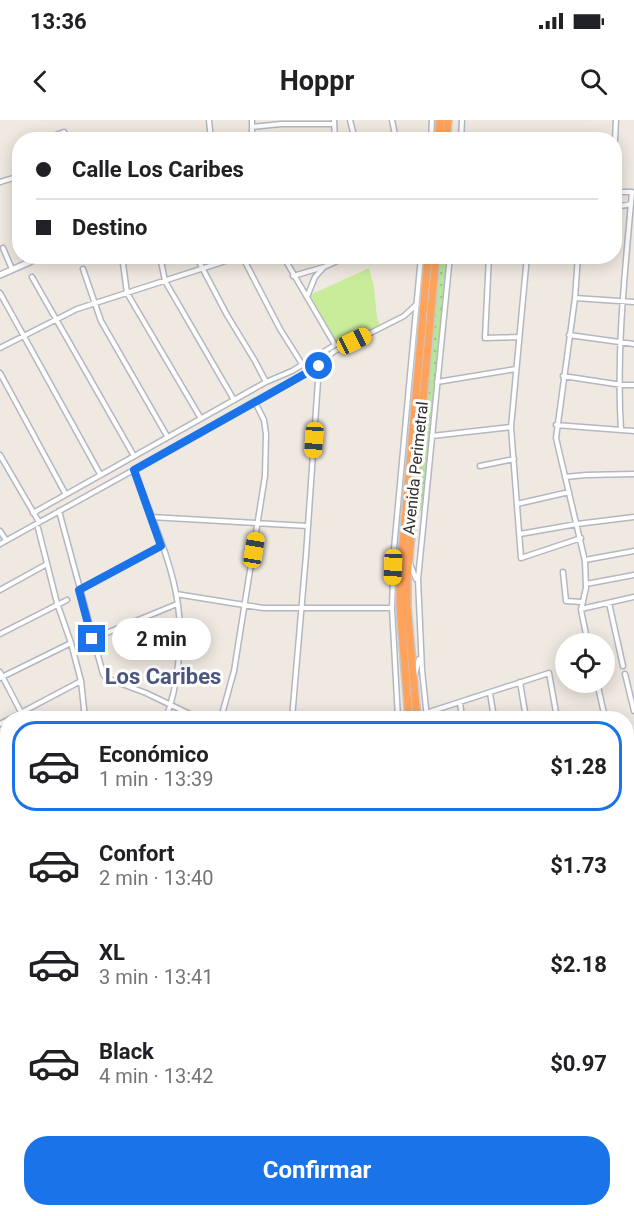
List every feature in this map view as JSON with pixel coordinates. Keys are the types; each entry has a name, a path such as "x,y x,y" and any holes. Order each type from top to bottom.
{"highway":[{"name":"Avenida Perimetral","path":"408,711 400,616 400,578 427,264"},
{"name":"Avenida Perimetral","path":"416,711 407,607 409,560 435,264"}],"street":[{"path":"252,120 252,132"},
{"path":"252,127 334,122"},
{"path":"621,430 618,385 622,300 633,192"},
{"path":"622,206 631,204"},
{"path":"3,248 12,269"},
{"path":"0,275 24,264"},
{"path":"123,264 127,293 200,417"},
{"path":"161,264 165,281 234,400"},
{"path":"201,264 266,382"},
{"path":"0,348 56,319 95,303 219,264"},
{"path":"246,264 280,329 302,364"},
{"path":"33,513 200,417 266,382 279,378 335,345 287,264"},
{"path":"293,276 331,264"},
{"path":"398,711 392,609 394,549 420,264"},
{"name":"Avenida Perimetral","path":"426,711 418,586 449,264"},
{"path":"489,264 485,338 519,337"},
{"path":"526,264 512,427 521,558 581,538"},
{"path":"577,264 575,298 556,425 556,444 585,560 586,584 581,609 586,633"},
{"path":"307,298 315,277 324,267"},
{"path":"83,269 101,321 167,436"},
{"path":"32,277 134,456"},
{"path":"0,293 100,474"},
{"path":"575,298 634,302"},
{"path":"0,544 319,366 333,352 404,316 417,304"},
{"path":"404,316 415,320"},
{"path":"569,335 634,344"},
{"path":"293,711 319,366"},
{"path":"437,382 516,369"},
{"path":"0,374 65,493"},
{"path":"563,376 618,385 634,385"},
{"path":"223,711 234,671 265,476 267,440 264,420 255,402"},
{"path":"556,425 634,431"},
{"path":"432,436 512,427"},
{"path":"0,455 39,522"},
{"path":"480,466 514,459"},
{"path":"134,470 161,546 178,604 178,658 169,711"},
{"path":"565,477 586,474 634,474"},
{"path":"517,504 569,492"},
{"path":"59,511 99,666 106,678 146,693 182,711"},
{"path":"151,517 308,526"},
{"path":"520,534 634,517"},
{"path":"38,528 57,603 81,681 84,711"},
{"path":"0,531 6,540"},
{"path":"79,590 161,546"},
{"path":"585,560 634,551"},
{"path":"409,560 418,586"},
{"path":"0,590 48,564"},
{"path":"563,572 566,601 582,602"},
{"path":"586,584 634,574"},
{"path":"176,594 245,606 289,609 301,607 392,609"},
{"path":"581,609 634,597"},
{"path":"0,634 57,603 67,600"},
{"path":"609,603 623,666"},
{"path":"92,639 178,604"},
{"path":"20,711 1,675 71,643"},
{"path":"414,684 421,650"},
{"path":"438,711 549,672 556,711"},
{"path":"625,674 634,711"},
{"path":"25,711 81,681"},
{"path":"520,682 525,711"},
{"path":"490,693 493,711"},
{"path":"599,693 603,711"},
{"path":"460,702 461,711"}],"green space":[{"path":"439,264 446,264 423,504 416,524"},
{"path":"369,268 374,287 377,318 381,327 349,344 340,345 310,295"}],"district":[{"name":"Los Caribes","path":"163,676"}],"route":[{"path":"92,639 79,590 161,546 134,470 319,366"}]}
